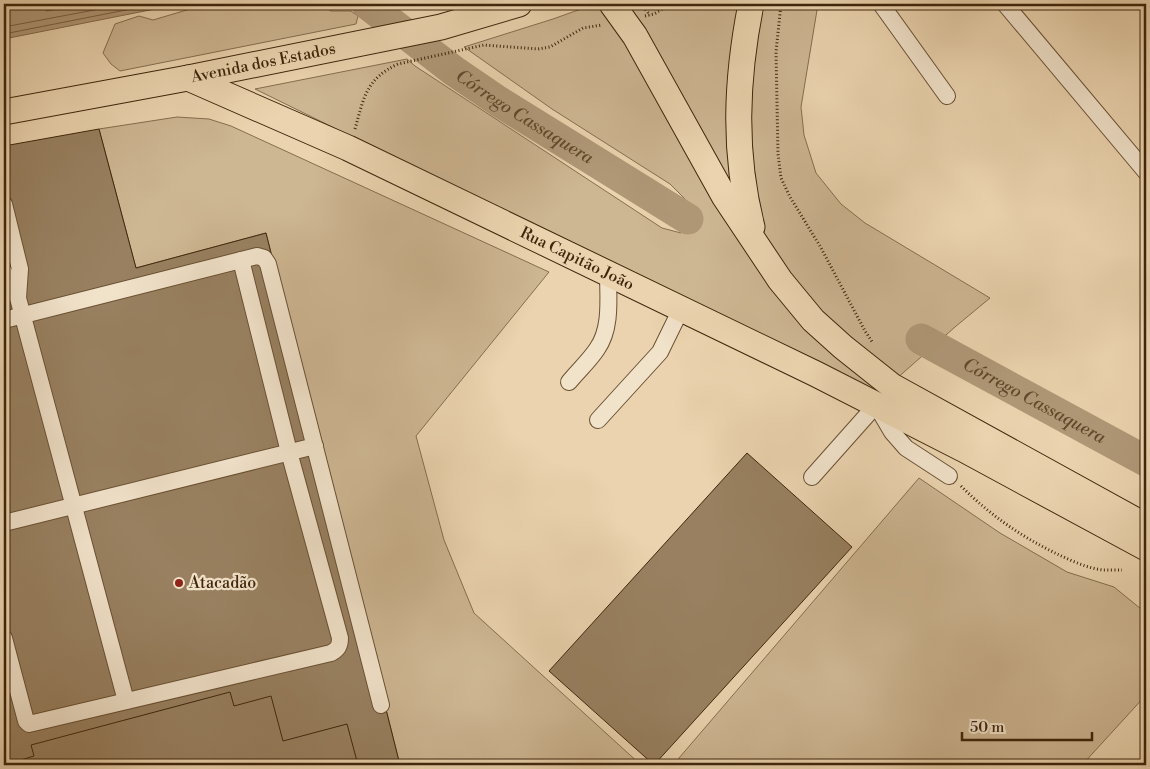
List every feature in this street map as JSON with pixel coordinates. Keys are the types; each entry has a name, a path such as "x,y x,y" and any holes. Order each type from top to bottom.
{"highway":[{"name":"Avenida dos Estados","path":"4,112 188,78 441,27 519,4"},
{"path":"751,6 739,75 739,159 745,199 757,247"},
{"path":"626,9 635,36 724,196 780,280 808,313 843,347 892,386 968,439 1146,548"},
{"name":"Rua Capitão João","path":"188,78 348,148 608,272 876,405 968,439"},
{"path":"968,439 1146,526"}],"lane":[{"path":"881,4 947,96"},
{"path":"1005,4 1146,172"},
{"path":"4,204 20,269 18,298"},
{"path":"4,320 257,256 264,258 268,264 381,705"},
{"path":"4,638 27,723 29,724 322,655 337,649 340,644 340,638 289,452 242,260"},
{"path":"4,272 18,298 126,701"},
{"path":"569,382 598,348 603,338 607,323 608,272"},
{"path":"598,420 660,352 681,309"},
{"path":"812,477 876,405 892,432 906,448 949,476"},
{"path":"4,523 315,446"}],"path":[{"path":"348,148 364,96 372,83 386,70 398,64 466,48 492,45 538,49 550,47 583,28 626,9 650,15 663,10 671,4"},
{"path":"781,4 776,52 778,154 781,178 876,348"},
{"path":"626,9 650,15"},
{"path":"949,476 978,503 1005,524 1038,544 1074,562 1101,570 1122,570"}],"shaded area":[{"path":"207,4 319,4 331,11 351,11 358,16 356,24 120,71 111,64 103,53 115,24 139,16 153,20"},
{"path":"595,4 818,4 801,107 804,135 816,173 841,204 865,223 990,298 878,395 255,89 407,59 662,228 681,233 694,208 670,184 552,109 464,47"},
{"path":"177,117 209,119 231,126 549,272 416,436 444,540 474,613 641,765 400,765 266,233 136,268 99,129"},
{"path":"919,478 1000,533 1067,572 1114,587 1146,613 1146,695 1082,765 673,765"}],"water":[{"path":"41,4 180,4 4,39 4,10"}],"building":[{"name":"Atacadão","path":"99,129 136,268 266,233 400,765 4,765 4,146"},
{"path":"747,453 852,547 654,765 549,671"},
{"path":"230,692 234,706 271,696 283,741 347,724 358,765 4,765 34,756 31,745"}],"waterway":[{"name":"Córrego Cassaquera","path":"367,4 454,71 498,101 688,219"},
{"name":"Córrego Cassaquera","path":"921,339 1146,461"}],"place":[{"name":"Atacadão","path":"179,583"}]}
